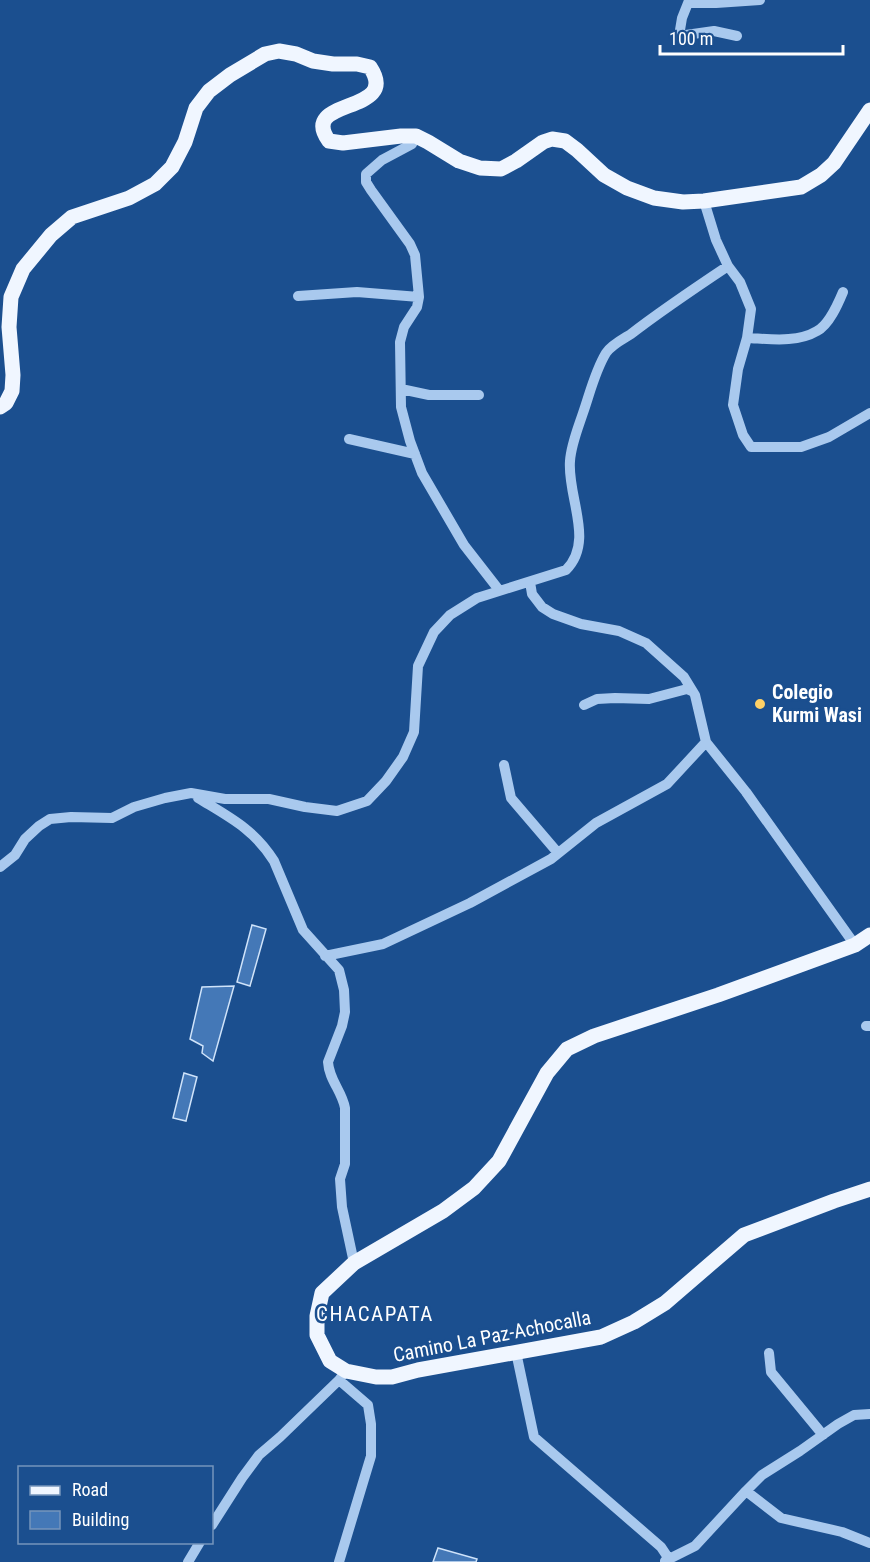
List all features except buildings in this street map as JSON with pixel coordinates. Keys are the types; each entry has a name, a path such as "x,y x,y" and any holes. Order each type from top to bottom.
{"main road":[{"path":"0,407 6,403 12,391 14,375 9,327 11,297 23,269 51,235 72,217 129,198 155,184 172,167 185,142 196,108 209,91 265,54 279,51 296,54 313,61 370,67 376,76 376,88 366,99 329,113 323,123 323,133 329,141 343,143 416,136 459,161 480,168 501,168 516,161 543,142 552,139 565,141 604,175 627,188 654,198 683,202 801,187 821,175 834,163 870,110"},
{"path":"343,1376 330,1361 317,1335 317,1316 322,1293 354,1263 443,1211 474,1188 499,1161 547,1073 567,1049 594,1036 718,995 855,945 870,935"},
{"name":"Camino La Paz-Achocalla","path":"343,1376 392,1377 418,1370 601,1337 634,1322 664,1303 744,1235 870,1190"}],"street":[{"path":"737,36 714,31 679,36 682,18 688,3 760,0"},
{"path":"416,136 412,144 382,160 366,174 366,182 410,244 415,255 419,297 417,307 404,327 400,342 401,407 422,473 464,545 499,590"},
{"path":"704,201 716,240 728,266 740,282 751,309 747,338 738,369 734,405 743,435 751,447 801,447 829,437 870,413"},
{"path":"0,867 15,855 25,839 50,819 112,818 134,807 191,793 225,799 268,799 337,811 367,801 386,781 403,757 414,732 418,666 434,632 450,615 477,598 566,570 574,562 579,550 580,537 570,474 570,460 599,366 608,351 728,266"},
{"path":"298,296 357,292 419,297"},
{"path":"747,338 790,340 819,331 834,312 843,292"},
{"path":"401,389 429,395 479,395"},
{"path":"349,439 415,454"},
{"path":"530,582 532,594 542,607 553,614 581,624 619,631 646,643 684,677 695,695 706,741 746,792 855,945"},
{"path":"584,705 597,699 649,699 687,689 692,692"},
{"path":"325,956 383,944 470,903 551,859 596,823 666,784 706,741"},
{"path":"504,765 511,798 558,853"},
{"path":"191,793 245,826 268,851 303,930 339,970 344,990 345,1012 328,1062 345,1108 345,1164 340,1179 342,1207 354,1263"},
{"path":"516,1352 534,1437 661,1547 666,1560 695,1546 762,1475 854,1415 870,1414"},
{"path":"769,1353 771,1372 823,1435"},
{"path":"213,1523 259,1455 343,1376 368,1405 371,1424 371,1456 339,1562"},
{"path":"746,1491 781,1518 842,1532 870,1543"},
{"path":"188,1562 199,1544"}],"place":[{"name":"Colegio Kurmi Wasi","path":"760,704"}],"district":[{"name":"CHACAPATA","path":"375,1314"}]}
